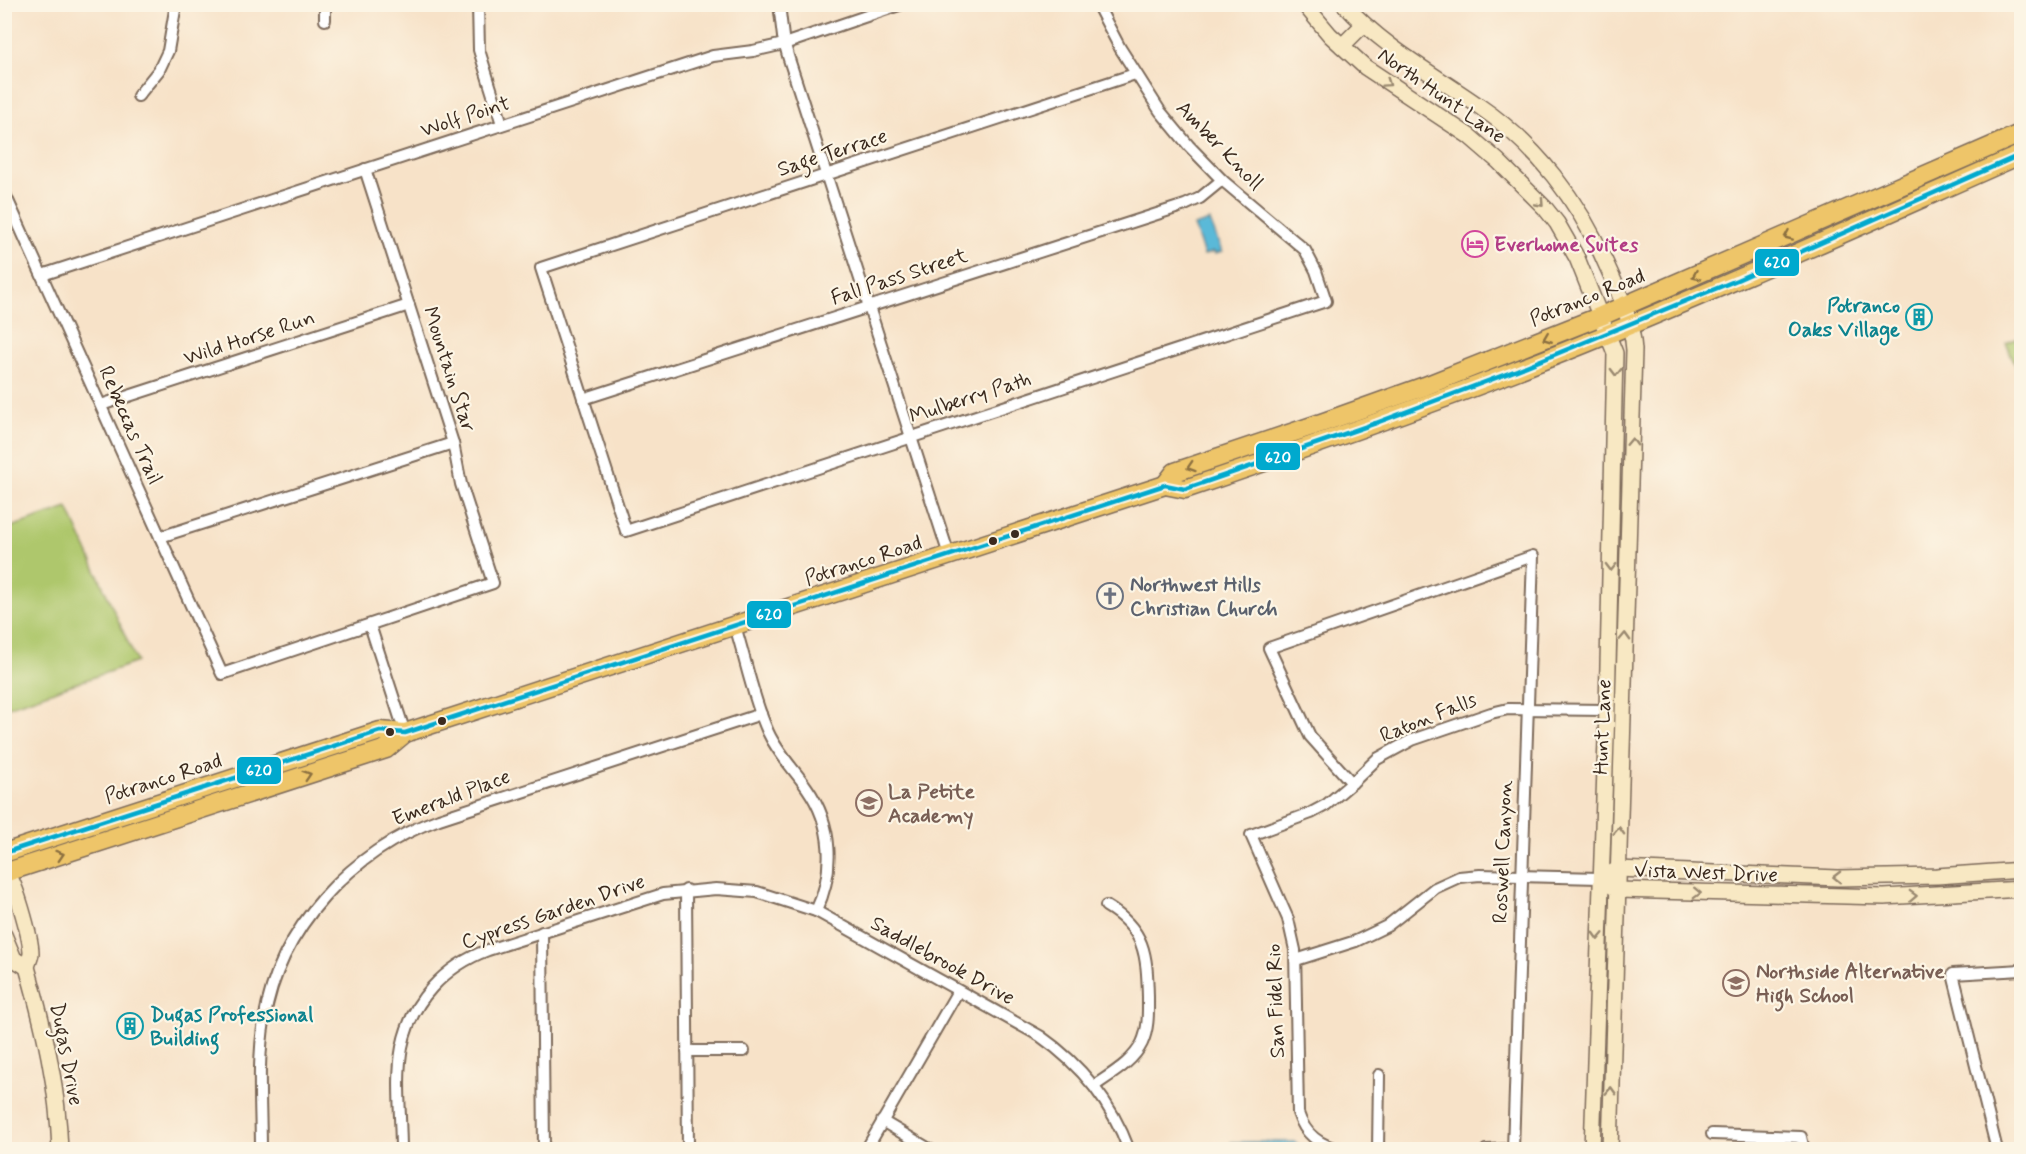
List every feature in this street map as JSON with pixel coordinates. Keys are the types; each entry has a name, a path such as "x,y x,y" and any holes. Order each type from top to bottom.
{"main road":[{"name":"North Hunt Lane","path":"1304,4 1342,46 1379,77 1468,136 1498,160 1532,193 1557,223 1570,244 1605,325"},
{"name":"North Hunt Lane","path":"1344,4 1364,25 1396,52 1482,107 1534,153 1565,190 1585,221 1627,315"},
{"path":"1342,46 1364,25"},
{"path":"1933,193 1938,182 2005,150 2019,141 2022,135"},
{"name":"Potranco Road","path":"6,871 386,749 405,733 949,555 1165,485 1185,489 1347,434 1453,395 1899,187 2022,135"},
{"name":"Potranco Road","path":"1627,315 1805,249 2022,154"},
{"path":"1805,249 1810,241 1820,233 1899,196 1899,187"},
{"name":"Hunt Lane","path":"1610,1149 1634,350 1627,315"},
{"name":"Potranco Road","path":"1165,485 1175,472 1324,422 1446,377 1605,325"},
{"name":"Hunt Lane","path":"1592,1149 1616,363 1613,346 1605,325"},
{"path":"1446,377 1453,395"},
{"path":"1347,434 1348,423 1399,403 1425,386"},
{"path":"1215,479 1213,473 1218,467 1291,442 1324,422"},
{"path":"1613,470 1622,474 1621,542 1628,549"},
{"name":"Potranco Road","path":"4,853 380,731 405,733"},
{"name":"Vista West Drive","path":"2022,870 1884,878 1618,869 1600,878 1618,890 1667,892 1884,897 2022,889"},
{"name":"Dugas Drive","path":"6,871 18,896 31,954 27,967 50,1058 56,1093 60,1149"},
{"path":"1667,892 1668,871"},
{"path":"1884,878 1884,897"},
{"name":"Dugas Drive","path":"4,935 14,959 27,967"},
{"path":"1595,1050 1613,1050"}],"street":[{"path":"138,96 159,70 168,51 176,4"},
{"path":"325,4 325,20"},
{"path":"478,4 479,50 502,124"},
{"path":"779,4 784,44 949,555"},
{"name":"Wolf Point","path":"42,275 713,56 784,44 902,4"},
{"name":"Amber Knoll","path":"1097,4 1135,74 1174,129 1222,180 1305,250 1326,301"},
{"name":"Sage Terrace","path":"583,399 541,268 1135,74"},
{"name":"Mountain Star","path":"364,169 453,443 461,484 494,583 370,625"},
{"name":"Fall Pass Street","path":"583,399 1185,205 1200,198 1222,180"},
{"name":"Rebeccas Trail","path":"4,192 222,674 370,625"},
{"name":"Mulberry Path","path":"583,399 626,531 1326,301"},
{"name":"Wild Horse Run","path":"101,405 409,305"},
{"path":"160,537 453,443"},
{"name":"Roswell Canyon","path":"1352,783 1310,736 1269,648 1533,556 1526,708 1513,1149"},
{"path":"370,625 405,733"},
{"path":"735,626 761,714 776,748 815,801 825,826 828,873 825,889 816,911"},
{"name":"Raton Falls","path":"1251,835 1311,813 1331,801 1377,759 1412,740 1508,709 1607,710"},
{"name":"Emerald Place","path":"261,1149 262,1035 271,993 285,956 308,917 350,870 384,845 427,823 761,714"},
{"name":"San Fidel Rio","path":"1251,835 1288,919 1295,950 1298,1113 1301,1122 1313,1137 1327,1146 1342,1149"},
{"path":"1296,960 1356,941 1387,926 1435,888 1459,877 1480,875 1600,878"},
{"name":"Saddlebrook Drive","path":"686,890 716,889 757,892 816,911 1040,1036 1059,1049 1094,1086 1112,1114 1129,1149"},
{"path":"686,890 688,1149"},
{"name":"Cypress Garden Drive","path":"401,1149 402,1052 407,1029 421,1001 441,978 466,959 488,950 647,897 686,890"},
{"path":"1094,1086 1133,1056 1142,1044 1148,1021 1147,963 1144,949 1129,923 1106,906"},
{"path":"542,932 544,1149"},
{"path":"1997,1149 1953,974 2022,970"},
{"path":"866,1149 958,991"},
{"path":"687,1052 744,1052"},
{"path":"1378,1149 1379,1075"},
{"path":"882,1121 932,1149"},
{"path":"1712,1134 1802,1137 1804,1149"},
{"path":"1486,1149 1513,1149"}],"green space":[{"path":"2021,337 2021,378 2006,343"},
{"path":"68,508 137,662 5,708 5,529"}],"water":[{"path":"1210,221 1222,252 1204,255 1194,226"},
{"path":"1231,1142 1295,1142 1303,1149 1231,1149"}],"transit line":[{"name":"620","path":"4,853 380,731 405,733 1165,485 1185,489 1376,423 1517,370 1737,280 2022,154"}],"place":[{"name":"Everhome Suites","path":"1475,244"},
{"name":"Potranco Oaks Village","path":"1919,317"},
{"name":"Northwest Hills Christian Church","path":"1110,596"},
{"name":"La Petite Academy","path":"869,803"},
{"name":"Northside Alternative High School","path":"1736,983"},
{"name":"Dugas Professional Building","path":"130,1026"}]}
